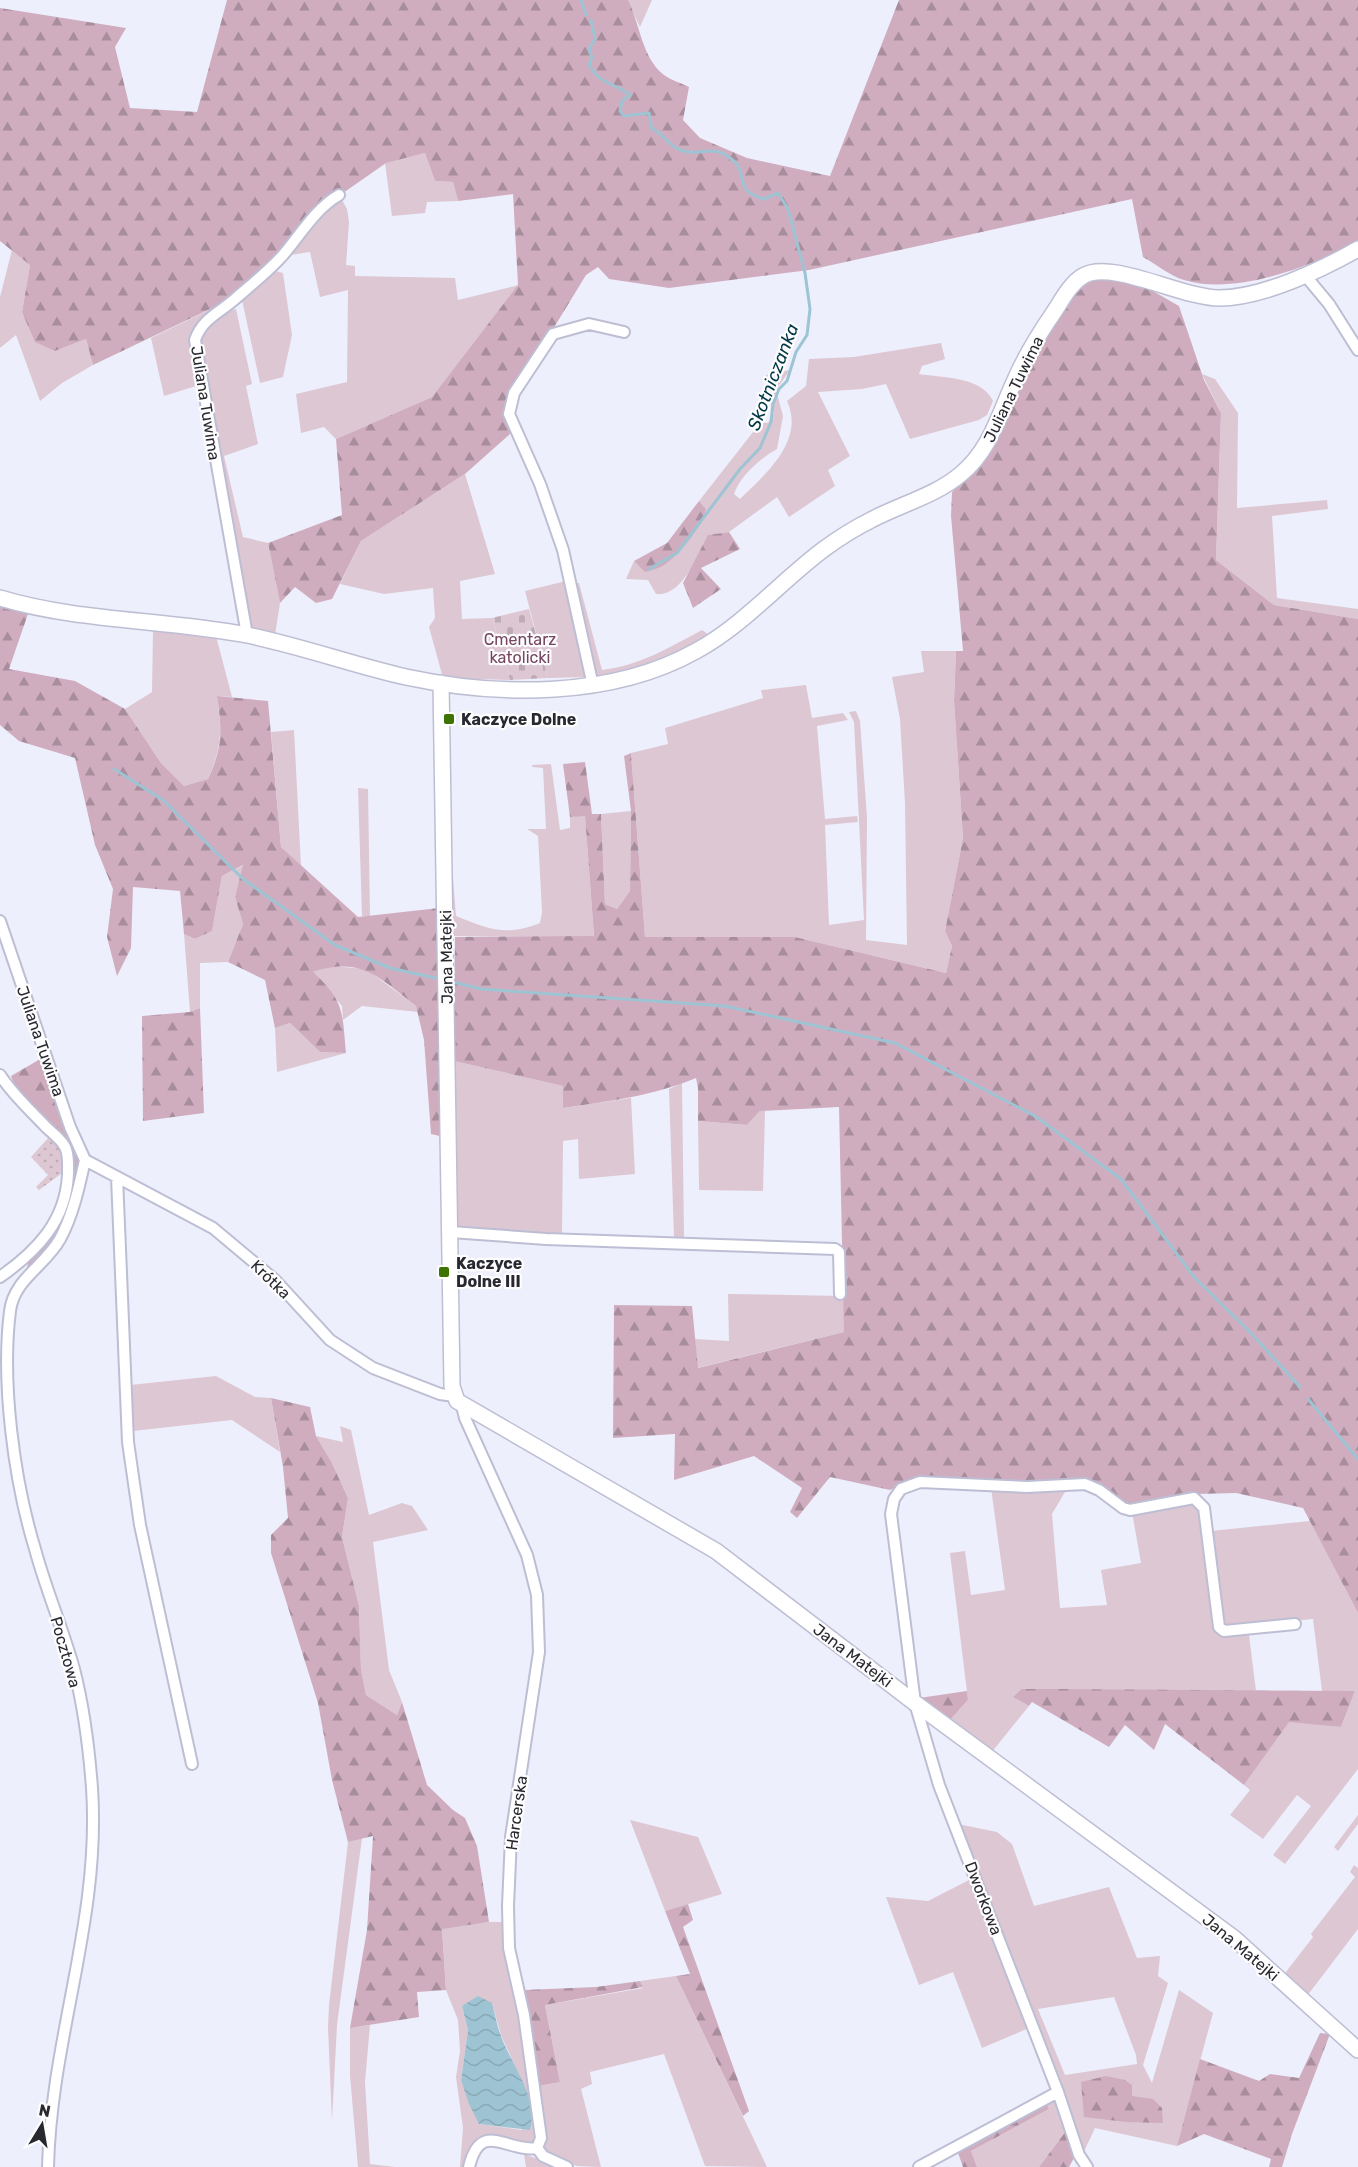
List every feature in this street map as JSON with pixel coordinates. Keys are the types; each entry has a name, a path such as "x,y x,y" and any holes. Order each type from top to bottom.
{"street":[{"name":"Juliana Tuwima","path":"247,635 195,340 199,328 233,301 280,257 310,220 329,201 339,195"},
{"name":"Juliana Tuwima","path":"0,598 68,613 247,635 404,676 441,683 514,688 593,686 646,674 698,651 736,624 829,545 872,519 939,490 961,474 976,459 990,439 1026,356 1079,278 1092,272 1112,271 1194,296 1215,298 1256,292 1304,274 1358,249"},
{"path":"1304,274 1329,304 1358,350"},
{"path":"593,686 563,550 540,484 509,414 514,393 553,334 589,324 624,332"},
{"name":"Jana Matejki","path":"441,683 451,1232 458,1401 716,1551 915,1703 1234,1938 1358,2050"},
{"name":"Juliana Tuwima","path":"0,921 70,1127 85,1160"},
{"path":"0,1075 9,1089 65,1146 68,1161 62,1210 47,1235 27,1258 0,1277"},
{"name":"Krótka","path":"85,1160 213,1228 275,1280 338,1346 373,1368 458,1401"},
{"name":"Pocztowa","path":"48,2167 48,2133 62,2037 90,1897 92,1789 86,1730 74,1668 34,1547 9,1423 9,1333 12,1299 18,1287 50,1254 59,1240 76,1197 85,1160"},
{"path":"117,1177 128,1442 140,1525 192,1764"},
{"path":"451,1232 536,1239 835,1249 839,1252 840,1294"},
{"name":"Harcerska","path":"458,1401 527,1555 537,1595 539,1628 537,1671 511,1837 508,1906 509,1948 524,2014 541,2124 541,2138 537,2148"},
{"name":"Dworkowa","path":"1087,2167 1079,2155 1058,2092 939,1785 915,1703 891,1514 894,1499 901,1489 920,1482 1027,1487 1085,1484 1099,1490 1123,1508 1130,1510 1194,1498 1204,1508 1220,1628 1224,1631 1295,1624"},
{"path":"919,2167 1058,2092"},
{"path":"469,2167 472,2155 483,2142 497,2140 529,2149 537,2148 543,2156 567,2167"}],"green space":[{"path":"227,0 628,0 646,50 657,68 667,77 689,87 683,120 700,138 747,158 830,176 899,0 1358,0 1358,241 1319,260 1274,276 1227,284 1205,284 1179,278 1143,257 1132,199 809,270 669,288 609,279 598,267 586,275 514,393 504,413 511,433 465,474 361,541 332,599 316,603 295,587 280,603 268,543 342,515 336,439 432,397 518,285 513,194 458,201 453,182 435,181 425,153 386,163 303,221 274,261 231,299 93,365 86,339 55,351 35,342 22,312 30,265 0,241 0,8 126,28 115,47 130,108 197,112"},
{"path":"627,0 652,0 640,27"},
{"path":"425,153 435,181 453,182 458,201 427,202 425,213 392,216 385,163"},
{"path":"333,200 342,200 347,209 349,222 346,265 355,266 355,276 455,278 458,300 519,285 432,397 336,439 324,427 301,433 296,394 347,382 348,290 320,297 310,252 290,255 314,220"},
{"path":"12,250 30,265 22,312 55,351 86,339 93,365 62,383 40,401 16,335 0,348 0,297"},
{"path":"276,271 283,273 292,335 283,377 260,383 242,300"},
{"path":"1112,279 1151,290 1179,306 1204,380 1221,413 1216,560 1274,605 1358,619 1358,1613 1303,1508 1236,1493 1197,1494 1130,1506 1085,1480 1028,1483 914,1479 890,1490 830,1477 797,1518 790,1512 802,1488 754,1456 674,1480 675,1434 613,1438 614,1305 692,1306 698,1368 844,1332 839,1107 760,1111 747,1125 698,1121 696,1078 647,1094 563,1108 563,1086 454,1061 455,937 594,936 585,816 570,817 563,764 585,762 592,814 601,814 605,904 617,909 630,891 631,811 624,756 631,753 645,937 795,937 946,973 952,946 945,931 963,838 954,701 956,651 963,651 951,516 952,492 983,464 1023,374 1072,296 1090,281"},
{"path":"217,306 193,329 191,347 196,386 164,396 151,338"},
{"path":"236,309 252,384 246,386 258,444 224,456 243,537 268,543 280,603 275,635 250,629 199,347 201,330 223,311"},
{"path":"941,343 945,359 922,366 919,374 960,380 980,387 993,401 987,415 979,420 910,439 886,384 862,389 818,392 850,456 828,470 835,486 789,517 777,497 729,532 709,535 688,573 674,589 656,594 648,580 626,579 634,561 645,571 661,567 676,556 695,532 706,509 699,501 761,422 768,423 774,413 767,392 766,375 790,370 776,390 783,416 777,449 764,457 746,474 734,494 740,499 771,467 787,442 791,429 791,415 787,401 806,386 809,359 854,357"},
{"path":"1202,374 1215,379 1238,413 1237,508 1327,500 1328,509 1272,516 1277,598 1358,609 1358,619 1274,605 1216,560 1221,413"},
{"path":"465,474 495,574 460,581 462,619 492,618 510,680 443,678 429,627 435,618 433,588 384,594 340,584 361,541"},
{"path":"699,501 706,509 701,523 689,540 669,562 657,569 645,572 634,561 667,543"},
{"path":"729,532 740,549 701,568 721,589 693,608 683,583 708,535"},
{"path":"566,581 588,677 548,678 525,591"},
{"path":"575,583 579,583 602,670 641,660 702,630 709,635 641,670 595,677"},
{"path":"0,601 29,611 9,669 75,681 125,709 161,763 184,786 208,779 213,768 220,738 217,696 268,701 281,847 358,917 439,908 444,1137 431,1134 424,1040 416,1006 380,979 357,968 330,968 313,972 331,991 340,1008 346,1053 320,1052 290,1023 275,1028 265,980 228,962 243,924 235,897 243,865 222,876 212,931 195,939 184,934 180,891 133,887 131,948 117,976 107,937 113,889 95,845 75,758 19,741 0,725"},
{"name":"Cmentarz katolicki","path":"529,609 548,678 510,680 492,618"},
{"path":"153,631 216,636 232,697 217,696 220,739 208,779 184,786 161,763 125,709 152,692"},
{"path":"921,651 956,651 954,701 963,838 945,931 952,946 946,973 795,937 645,937 631,753 668,744 665,728 763,698 761,690 806,685 812,718 843,713 848,720 817,726 825,819 857,816 858,822 825,825 829,925 864,920 854,722 849,712 856,711 860,721 867,817 866,940 907,945 905,803 900,719 892,677 924,672"},
{"path":"294,730 301,866 281,847 271,732"},
{"path":"551,764 560,830 570,828 570,817 585,815 594,937 451,936 449,828 456,916 497,930 517,930 540,923 542,912 538,836 527,829 546,829 543,768 532,767 532,765"},
{"path":"358,788 368,789 370,916 362,916"},
{"path":"631,811 630,891 617,909 605,904 601,814"},
{"path":"244,865 235,897 243,924 228,962 200,963 200,1008 190,1012 184,934 195,939 212,931 222,876"},
{"path":"332,966 366,969 416,1006 418,1012 362,1006 343,1020 342,1006 312,972"},
{"path":"200,1008 204,1113 143,1121 142,1016 190,1012"},
{"path":"290,1023 320,1052 346,1053 277,1072 275,1028"},
{"path":"42,1058 80,1164 66,1221 48,1250 27,1270 28,1262 45,1244 72,1155 15,1087 11,1076"},
{"path":"454,1061 563,1086 564,1108 631,1098 635,1174 579,1179 578,1139 563,1141 562,1235 463,1230 457,1226"},
{"path":"682,1083 684,1237 674,1237 669,1089"},
{"path":"760,1111 765,1111 763,1191 699,1190 698,1121 747,1125"},
{"path":"49,1137 66,1154 65,1171 39,1190 36,1187 48,1175 31,1157"},
{"path":"728,1294 845,1296 844,1332 697,1368 695,1339 729,1341"},
{"path":"216,1376 255,1397 271,1398 280,1452 232,1420 133,1431 130,1385"},
{"path":"271,1398 310,1407 316,1436 331,1461 348,1498 342,1537 359,1606 361,1669 366,1695 397,1715 402,1702 427,1785 453,1810 465,1818 477,1846 489,1922 442,1929 446,1990 417,1992 419,2017 350,2028 367,1930 373,1836 348,1842 332,1780 318,1703 271,1553 271,1535 288,1518 283,1467"},
{"path":"340,1426 351,1430 369,1515 402,1503 412,1506 428,1530 373,1542 389,1670 402,1702 397,1715 366,1695 361,1669 359,1606 342,1537 348,1498 331,1461 316,1436 343,1442"},
{"path":"991,1488 1065,1492 1052,1514 1060,1608 1107,1605 1101,1570 1141,1563 1132,1512 1188,1502 1198,1504 1225,1636 1249,1635 1256,1691 1021,1689 1013,1697 1029,1706 991,1753 949,1721 968,1700 950,1553 965,1551 971,1595 1005,1590"},
{"path":"1310,1521 1358,1613 1358,1769 1285,1864 1273,1855 1311,1806 1297,1795 1263,1839 1230,1815 1250,1790 1244,1785 1289,1721 1341,1727 1355,1691 1322,1691 1313,1619 1224,1628 1211,1531"},
{"path":"1021,1689 1355,1691 1341,1727 1289,1722 1244,1785 1165,1724 1154,1750 1125,1725 1109,1747 1032,1702 1029,1706 1013,1697"},
{"path":"967,1691 968,1700 949,1721 919,1698"},
{"path":"1358,1815 1358,1824 1338,1851 1334,1847"},
{"path":"630,1820 698,1837 722,1894 665,1911"},
{"path":"958,1824 997,1832 1012,1844 1034,1906 1109,1887 1137,1958 1160,1956 1158,1976 1168,1983 1143,2065 1152,2083 1179,1990 1213,2013 1177,2146 1095,2128 1081,2158","holes":["1114,1997 1136,2055 1137,2064 1065,2075 1038,2009"]},
{"path":"362,1838 337,2025 332,2121 329,2005 348,1842"},
{"path":"1354,1865 1358,1868 1358,1929 1307,1996 1282,1977 1313,1937 1311,1934 1355,1877 1350,1872"},
{"path":"971,1879 1029,2028 982,2048 953,1972 919,1985 886,1897 928,1901"},
{"path":"688,1904 693,1920 683,1927 749,2111 743,2116 676,1976 690,1974 665,1911"},
{"path":"503,1922 503,1944 521,2016 538,2125 534,2141 527,2146 499,2135 478,2137 469,2150 465,2167 460,2167 463,2128 456,2077 460,2051 458,2020 446,1990 442,1928","holes":["492,2003 501,2035 523,2084 522,2130 479,2124 461,2080 468,2030 462,2006"]},
{"path":"676,1976 767,2167 705,2166 664,2054 590,2072 592,2084 581,2089 601,2167 577,2166 543,2152 546,2128 539,2086 560,2082 545,2005 643,1988 640,1981"},
{"path":"640,1981 643,1987 545,2005 560,2082 539,2086 524,1990 596,1987"},
{"path":"370,2025 365,2082 370,2164 395,2167 358,2167 350,2076 350,2028"},
{"path":"1320,2033 1330,2034 1282,2167 1269,2167 1271,2159 1204,2134 1177,2146 1200,2059 1259,2081 1270,2074 1299,2078"},
{"path":"1106,2076 1125,2080 1132,2085 1132,2096 1153,2099 1162,2108 1163,2123 1126,2122 1084,2117 1081,2082"},
{"path":"1055,2098 1066,2131 1039,2167 977,2167 971,2151 1049,2109 1046,2102"},
{"path":"1046,2102 1049,2109 971,2151 977,2167 963,2167 957,2150"},
{"path":"1066,2131 1075,2156 1069,2167 1039,2167"},
{"path":"524,2154 560,2167 526,2167"}],"water":[{"path":"478,1996 492,2003 501,2036 528,2094 532,2118 530,2130 479,2124 469,2104 461,2080 468,2030 462,2006"}],"waterway":[{"name":"Skotniczanka","path":"581,0 586,15"},
{"name":"Skotniczanka","path":"591,20 595,39 589,49 592,58 589,64 597,76 630,95 622,101 620,111 624,116 649,113 652,129 674,147 687,152 721,153 738,165 745,187 751,193 764,199 778,193 788,209 805,273 810,309 807,335 796,352 787,381 779,389 773,404 771,422 760,448 740,469 677,553 649,569"},
{"path":"114,769 163,800 243,879 335,945 390,968 440,979"},
{"path":"449,981 481,989 725,1006 895,1043 1035,1116 1121,1179 1194,1277 1249,1331 1300,1387"},
{"path":"1308,1399 1358,1459"}],"place":[{"name":"Kaczyce Dolne","path":"449,719"},
{"name":"Kaczyce Dolne III","path":"444,1272"}]}
